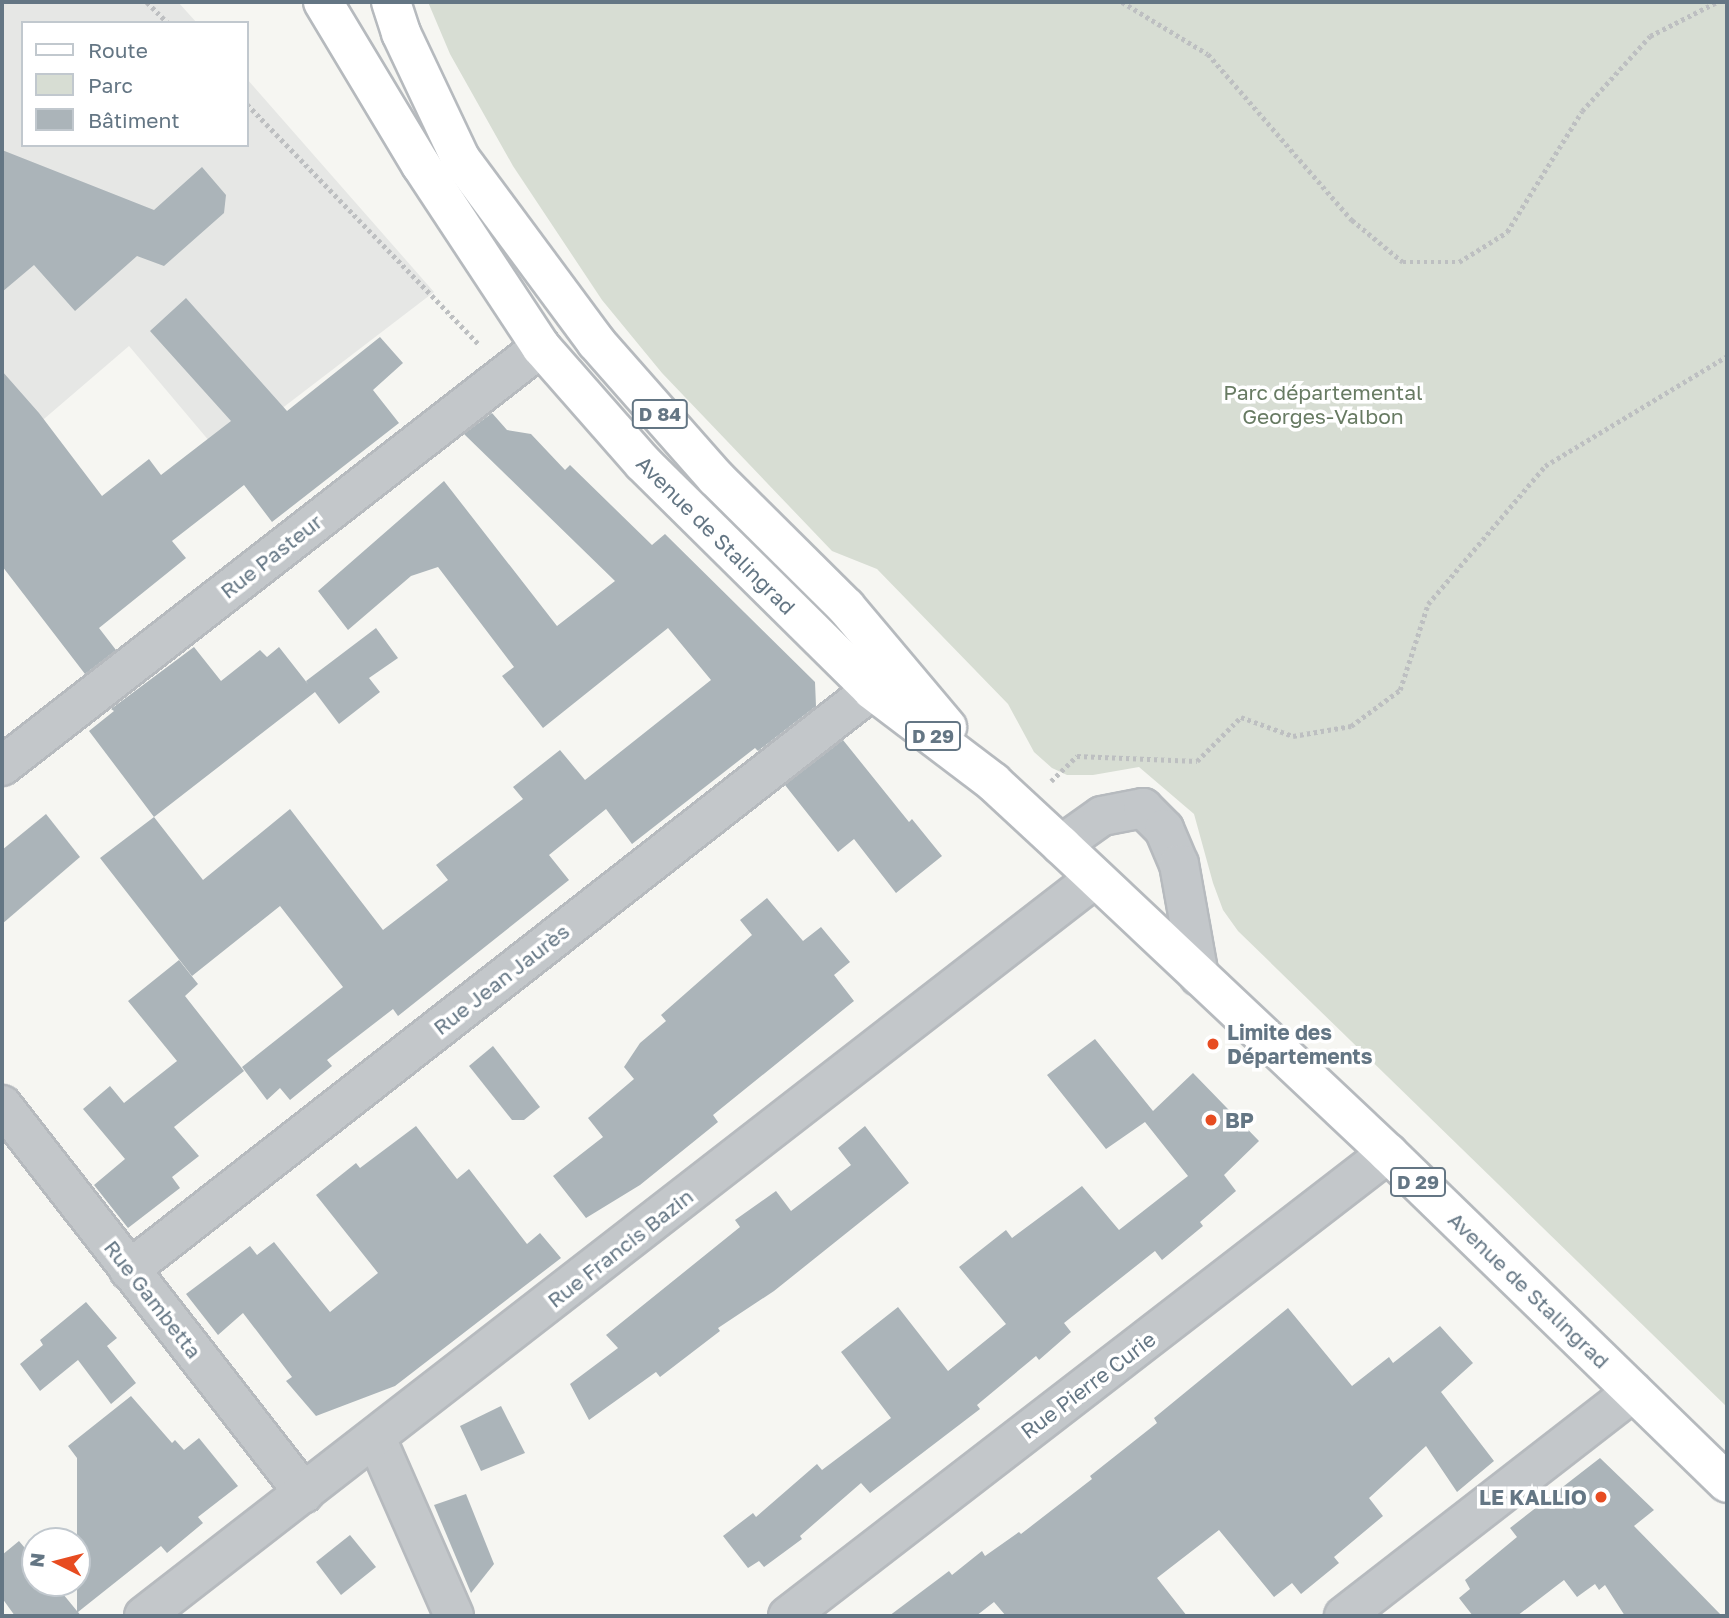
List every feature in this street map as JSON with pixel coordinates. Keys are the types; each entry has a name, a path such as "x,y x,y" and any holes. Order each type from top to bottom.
{"main road":[{"name":"Avenue de Stalingrad","path":"323,2 421,165 541,347 643,463 872,690 993,782 1023,809 1388,1153 1727,1483"},
{"name":"Avenue de Stalingrad","path":"391,2 401,33 460,158 596,341 716,478 846,607 993,782"}],"street":[{"name":"Rue Pasteur","path":"2,766 541,347"},
{"name":"Rue Jean Jaurès","path":"129,1270 872,690"},
{"path":"1061,845 1102,816 1143,808 1164,829 1179,864 1199,976"},
{"name":"Rue Francis Bazin","path":"144,1616 1095,877"},
{"name":"Rue Gambetta","path":"2,1105 304,1493"},
{"name":"Rue Pierre Curie","path":"788,1616 1388,1153"},
{"path":"1343,1616 1633,1392"},
{"path":"376,1438 454,1616"}],"path":[{"path":"147,2 166,21"},
{"path":"1122,2 1208,54 1352,220 1403,262 1459,262 1507,232 1582,111 1650,36 1717,2"},
{"path":"248,105 507,373"},
{"path":"1023,809 1077,756 1197,761 1241,717 1293,737 1352,726 1400,690 1428,604 1545,466 1727,356"}],"shaded area":[{"path":"2,2 178,2 195,21 21,21 21,147 248,147 248,80 434,292 221,455 129,346 2,455"}],"green space":[{"name":"Parc départemental Georges-Valbon","path":"428,2 1727,2 1727,1407 1238,931 1223,910 1194,814 1139,767 1093,775 1067,775 1052,768 1034,752 1008,704 877,569 832,551 662,373 602,300 513,166 450,54"}],"building":[{"path":"2,150 154,210 202,167 226,195 224,213 164,266 137,256 75,311 34,265 2,292"},
{"path":"186,298 287,411 380,337 403,363 373,390 399,423 272,522 244,485 172,541 186,558 99,628 116,650 85,674 2,566 2,371 39,413 102,496 149,459 161,475 231,421 150,331"},
{"path":"492,413 507,430 531,434 565,470 570,465 652,545 665,534 815,682 816,706 758,751 755,748 632,844 606,809 549,855 569,880 398,1016 393,1009 327,1060 332,1066 290,1100 280,1088 267,1100 242,1067 343,987 280,906 192,976 100,858 154,817 203,880 290,809 383,930 448,880 436,865 523,799 513,787 560,750 585,780 711,680 668,628 543,728 502,676 514,667 438,567 411,576 348,630 318,591 444,481 557,626 615,581 464,434"},
{"path":"376,628 398,658 369,678 380,692 339,724 315,692 154,817 89,731 114,711 111,709 194,647 221,681 260,650 267,657 279,647 308,684 306,681"},
{"path":"843,740 909,822 912,819 942,856 896,893 854,839 838,852 785,785"},
{"path":"46,814 80,857 2,924 2,850"},
{"path":"767,898 803,941 821,927 850,962 834,975 854,1001 713,1115 718,1122 640,1185 586,1218 553,1176 603,1137 588,1118 634,1079 624,1067 640,1043 666,1021 661,1015 752,935 740,920"},
{"path":"179,960 198,984 185,996 244,1071 174,1127 199,1156 172,1177 180,1188 128,1228 94,1185 125,1159 83,1109 110,1086 124,1103 177,1061 128,1001"},
{"path":"1095,1039 1153,1111 1193,1073 1259,1141 1224,1175 1236,1191 1200,1222 1203,1226 1162,1260 1155,1251 1064,1323 1071,1332 1039,1360 1036,1356 977,1405 980,1409 870,1493 861,1483 800,1536 802,1539 764,1567 759,1561 748,1568 723,1536 753,1513 756,1517 817,1464 822,1470 891,1418 841,1352 898,1307 948,1371 1006,1324 959,1267 1006,1230 1012,1238 1082,1186 1119,1230 1188,1176 1145,1122 1106,1149 1047,1075"},
{"path":"493,1046 540,1107 524,1120 512,1120 469,1066"},
{"path":"416,1126 457,1179 469,1169 527,1244 540,1233 561,1258 395,1386 316,1416 286,1381 292,1377 243,1313 218,1335 186,1294 250,1246 257,1255 274,1242 330,1312 378,1273 316,1195 356,1163 360,1168"},
{"path":"865,1126 909,1183 774,1291 718,1328 720,1331 660,1377 656,1372 589,1420 570,1384 618,1348 606,1335 740,1227 735,1220 776,1191 791,1211 851,1165 838,1148"},
{"path":"86,1302 117,1338 107,1346 136,1383 111,1404 78,1360 40,1391 20,1364 43,1345 40,1340"},
{"path":"1288,1308 1352,1386 1389,1357 1393,1363 1440,1326 1473,1363 1441,1392 1494,1461 1457,1492 1426,1446 1369,1498 1383,1516 1334,1557 1339,1563 1301,1594 1292,1583 1274,1597 1219,1530 1157,1578 1187,1616 1006,1616 994,1602 976,1616 889,1616 949,1571 952,1575 982,1551 985,1556 1019,1532 1021,1534 1092,1479 1090,1476 1157,1423 1154,1418"},
{"path":"131,1396 172,1443 175,1440 184,1450 199,1438 238,1486 198,1517 203,1523 167,1553 161,1546 78,1612 81,1616 15,1616 2,1598 2,1555 19,1541 21,1597 66,1597 77,1611 77,1597 91,1597 91,1527 77,1527 77,1458 68,1446"},
{"path":"501,1406 525,1453 481,1471 460,1426"},
{"path":"1600,1458 1654,1510 1634,1526 1722,1616 1625,1616 1605,1585 1599,1590 1595,1584 1577,1597 1564,1580 1517,1616 1473,1616 1459,1598 1470,1589 1465,1580 1517,1537 1510,1528"},
{"path":"466,1494 494,1564 471,1593 434,1505"},
{"path":"350,1535 376,1567 341,1595 316,1562"}],"place":[{"name":"Limite des Départements","path":"1213,1044"},
{"name":"BP","path":"1211,1120"},
{"name":"LE KALLIO","path":"1601,1497"}]}
